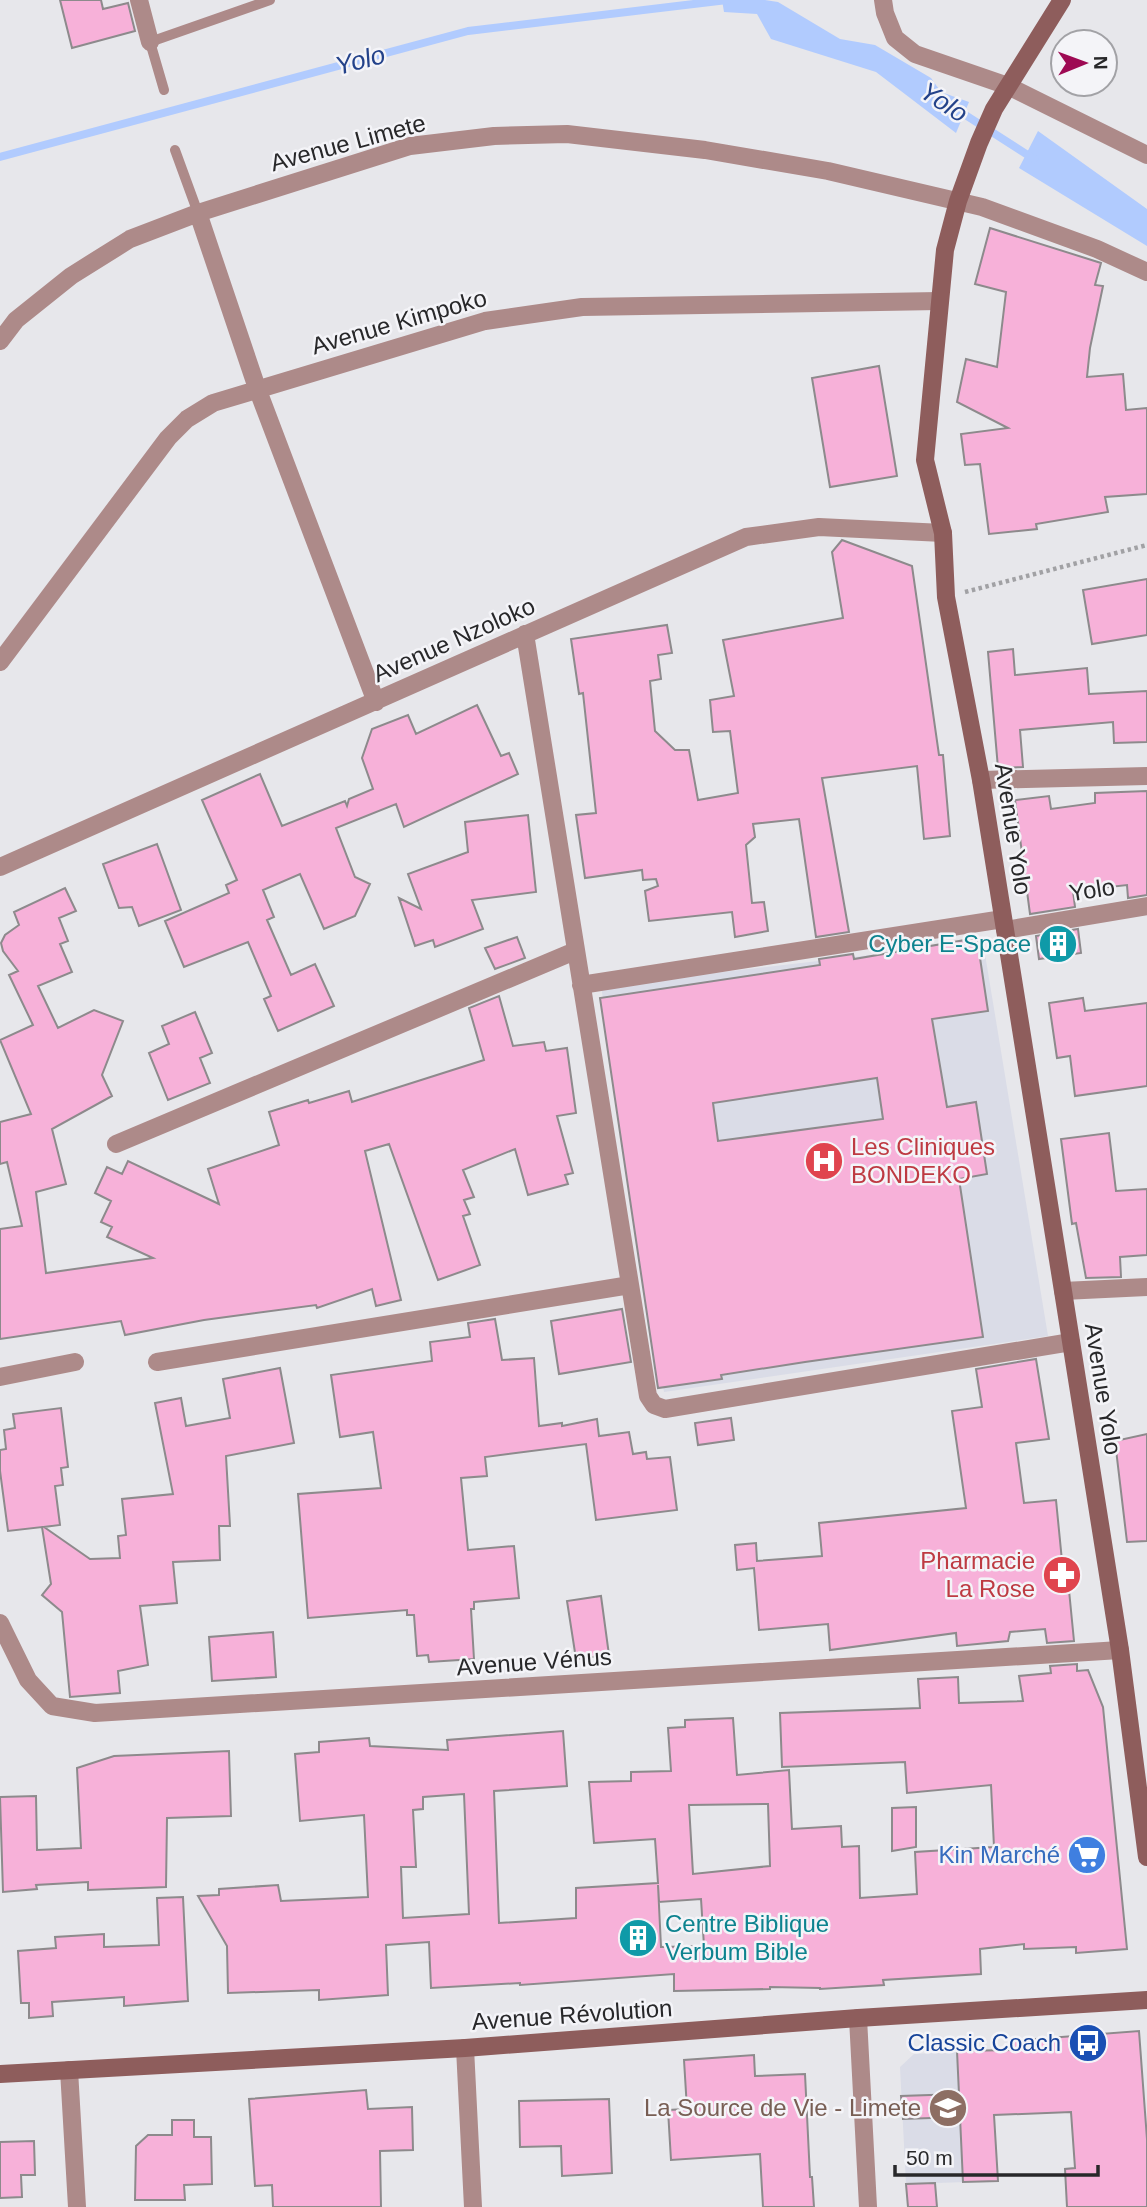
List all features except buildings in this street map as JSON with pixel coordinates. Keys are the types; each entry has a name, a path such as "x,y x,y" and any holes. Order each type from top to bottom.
{"street":[{"path":"139,0 150,42"},
{"path":"883,0 895,38 915,54 1008,86 1147,155"},
{"name":"Avenue Yolo","path":"1062,0 994,108 958,201 945,250 925,460 943,533 946,597 981,780 1063,1291 1143,1796 1147,1857"},
{"name":"Avenue Limete","path":"0,341 16,320 71,276 130,239 198,213 410,146 494,136 567,134 719,152 828,171 982,207 1097,249 1147,272"},
{"path":"198,213 257,388 376,702"},
{"name":"Avenue Kimpoko","path":"0,662 168,438 187,419 213,403 485,321 568,309 939,301"},
{"name":"Avenue Nzoloko","path":"0,867 746,537 819,527 943,533"},
{"path":"525,634 648,1396 654,1405 665,1409 1071,1342"},
{"path":"981,780 1147,776"},
{"name":"Yolo","path":"581,985 1147,906"},
{"path":"116,1144 575,951"},
{"path":"157,1362 630,1285"},
{"path":"1063,1291 1147,1286"},
{"path":"0,1377 75,1362"},
{"name":"Avenue Vénus","path":"0,1623 28,1680 52,1706 95,1713 1120,1650"},
{"name":"Avenue Révolution","path":"0,2074 465,2048 858,2018 1147,2000"},
{"path":"858,2018 868,2207"},
{"path":"465,2048 473,2207"},
{"path":"69,2070 77,2207"}],"lane":[{"path":"164,90 150,42 270,0"},
{"path":"175,150 198,213"}],"path":[{"path":"946,597 1147,544"}],"shaded area":[{"name":"Les Cliniques BONDEKO","path":"983,942 1048,1336 664,1392 601,986"},
{"name":"La Source de Vie - Limete","path":"991,2050 998,2181 906,2184 900,2067 914,2054"}],"water":[{"path":"722,0 778,2 840,39 875,45 931,78 941,92 969,102 956,133 876,72 771,39 757,14 724,12"},
{"path":"1038,131 1147,209 1147,246 1019,168"}],"waterway":[{"name":"Yolo","path":"0,157 468,31 727,0"},
{"name":"Yolo","path":"956,109 1034,159"}],"place":[{"name":"Cyber E-Space","path":"1058,944"},
{"name":"Les Cliniques BONDEKO","path":"824,1161"},
{"name":"Pharmacie La Rose","path":"1062,1575"},
{"name":"Kin Marché","path":"1087,1855"},
{"name":"Centre Biblique Verbum Bible","path":"638,1938"},
{"name":"Classic Coach","path":"1088,2043"},
{"name":"La Source de Vie - Limete","path":"948,2108"}]}
